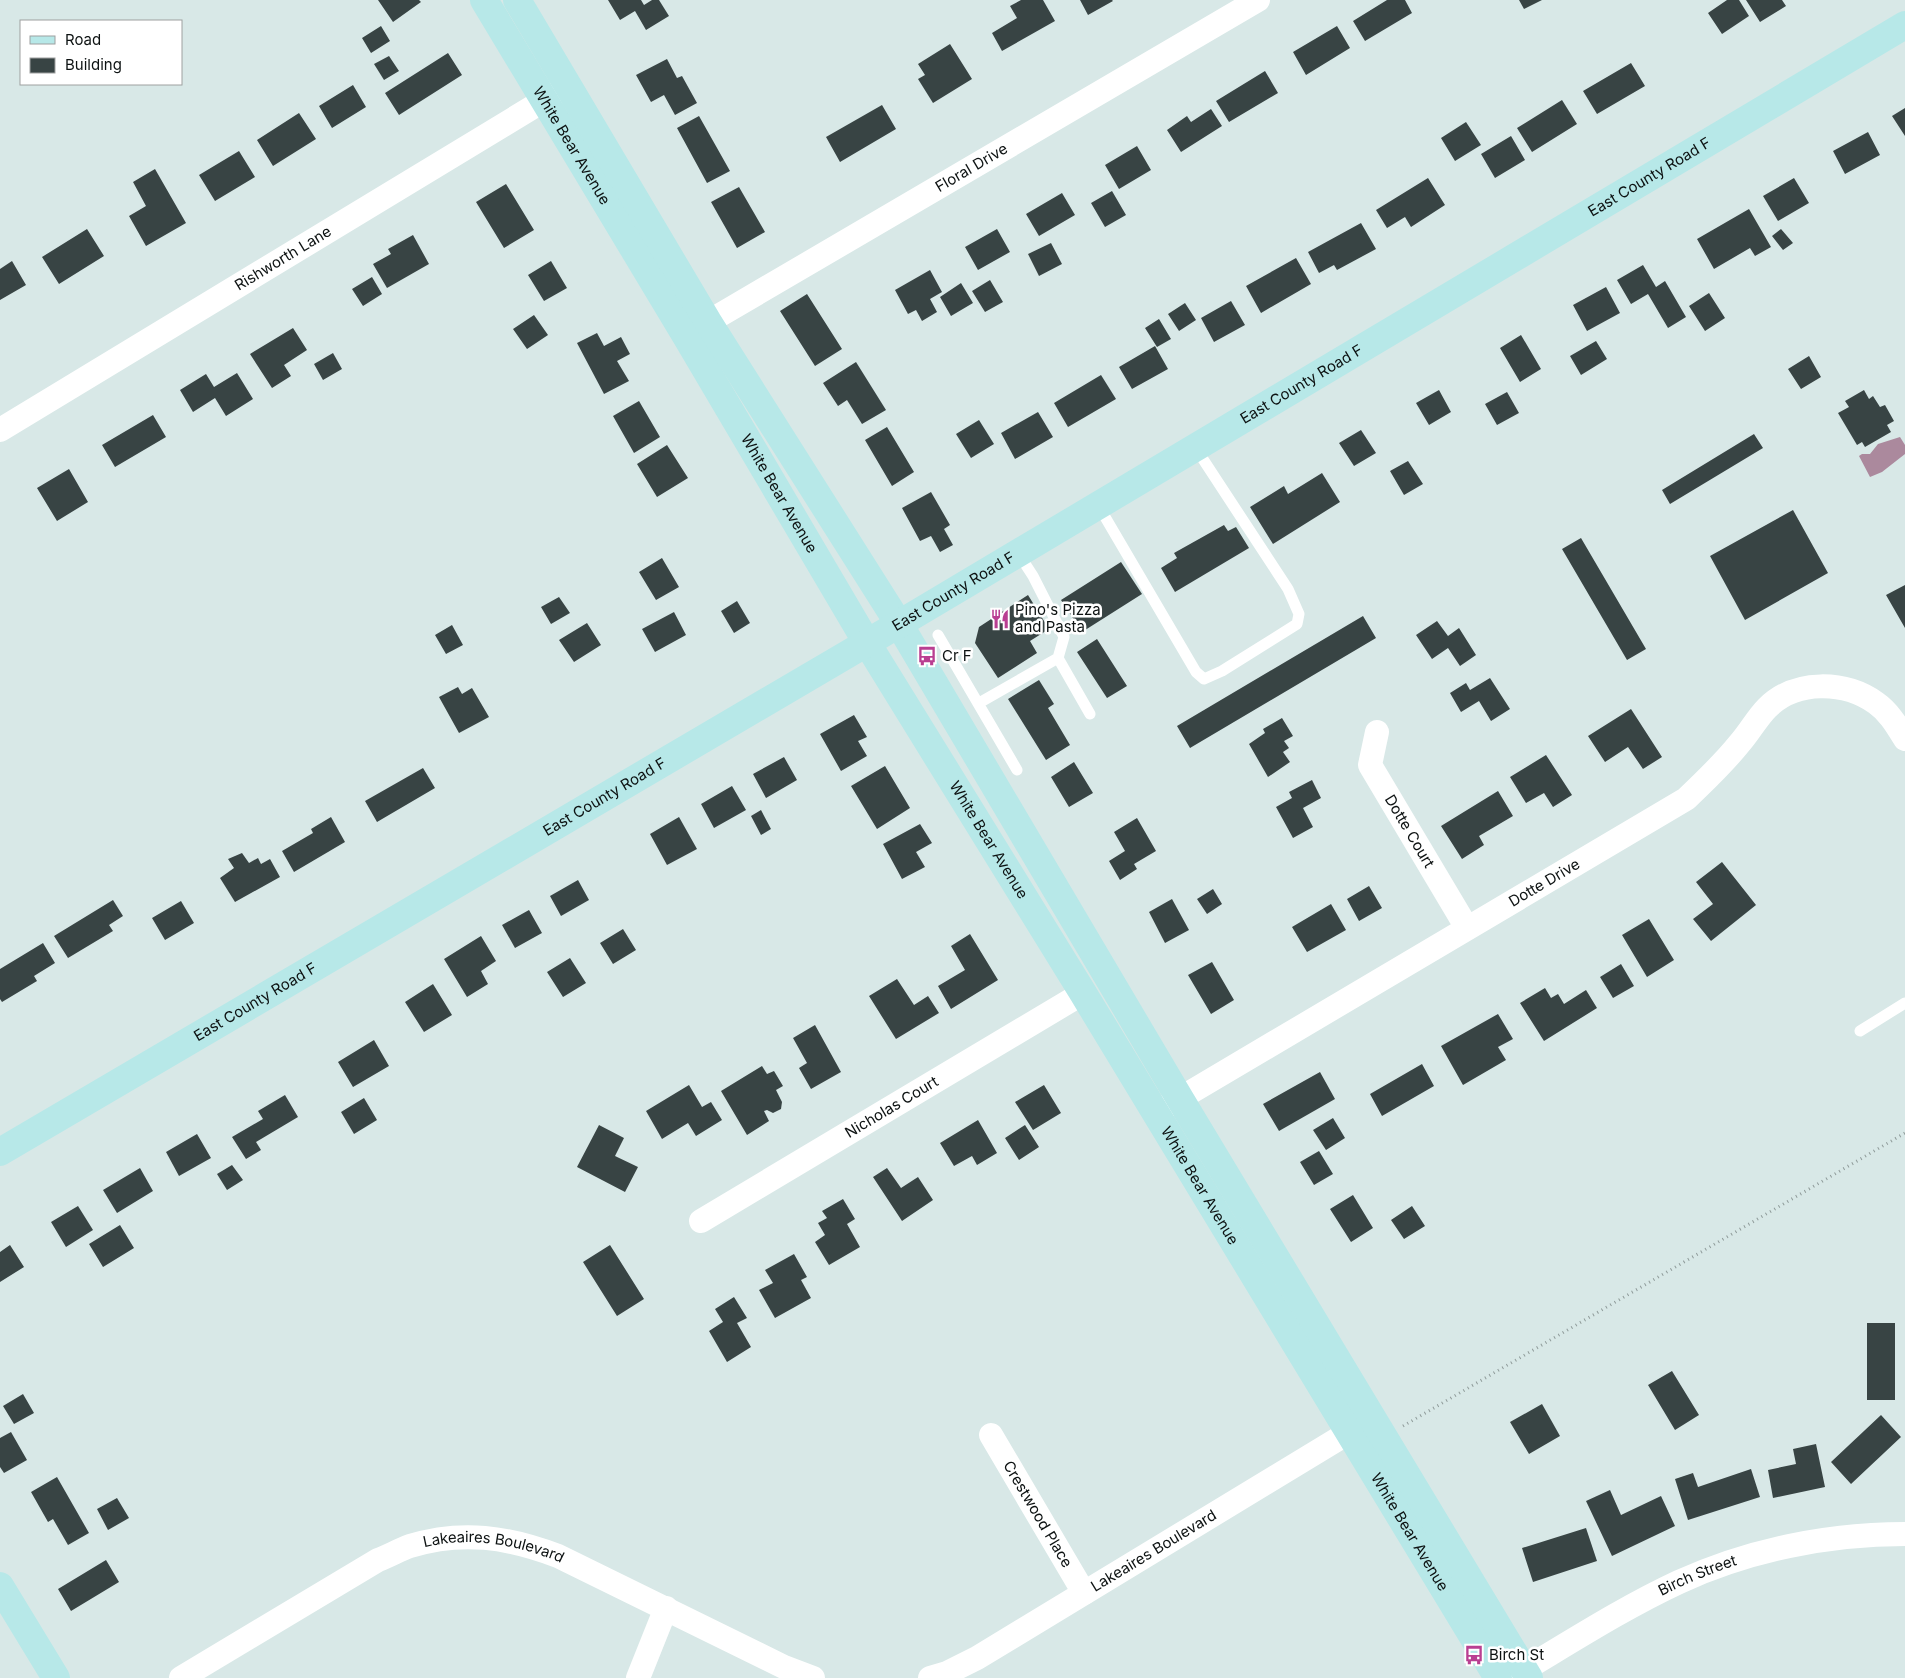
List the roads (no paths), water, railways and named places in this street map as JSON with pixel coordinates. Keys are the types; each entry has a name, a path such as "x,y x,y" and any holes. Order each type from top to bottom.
{"main road":[{"name":"White Bear Avenue","path":"484,0 543,101 899,624 1180,1099 1379,1428 1521,1675"},
{"name":"White Bear Avenue","path":"517,0 568,86 867,643 1083,993 1498,1678"},
{"name":"East County Road F","path":"0,1152 867,643 1905,25"},
{"path":"0,1586 56,1678"}],"street":[{"name":"Floral Drive","path":"697,329 1258,0"},
{"name":"Rishworth Lane","path":"0,430 568,86"},
{"name":"Dotte Drive","path":"1156,1113 1686,799 1717,771 1767,708 1782,697 1799,689 1820,686 1838,687 1859,693 1878,704 1895,723 1905,739"},
{"name":"Dotte Court","path":"1377,732 1370,765 1467,928"},
{"name":"Nicholas Court","path":"701,1221 1083,993"},
{"name":"Lakeaires Boulevard","path":"930,1678 947,1673 976,1658 1349,1432 1379,1428"},
{"name":"Crestwood Place","path":"991,1435 1084,1593"},
{"name":"Birch Street","path":"1521,1675 1630,1607 1680,1582 1730,1562 1783,1547 1834,1538 1905,1534"},
{"name":"Lakeaires Boulevard","path":"181,1678 378,1560 410,1546 442,1539 472,1536 505,1539 558,1556 784,1667 813,1678"},
{"path":"638,1678 666,1608"}],"lane":[{"path":"1098,505 1196,672 1204,679 1222,671 1297,624 1300,614 1288,589 1196,447"},
{"path":"979,703 1058,658 1064,637 1033,576 1018,553"},
{"path":"938,635 1017,770"},
{"path":"1058,658 1090,714"},
{"path":"1860,1031 1905,1003"}],"place":[{"name":"Pino's Pizza and Pasta","path":"1000,619"},
{"name":"Cr F","path":"927,656"},
{"name":"Birch St","path":"1474,1655"}]}
